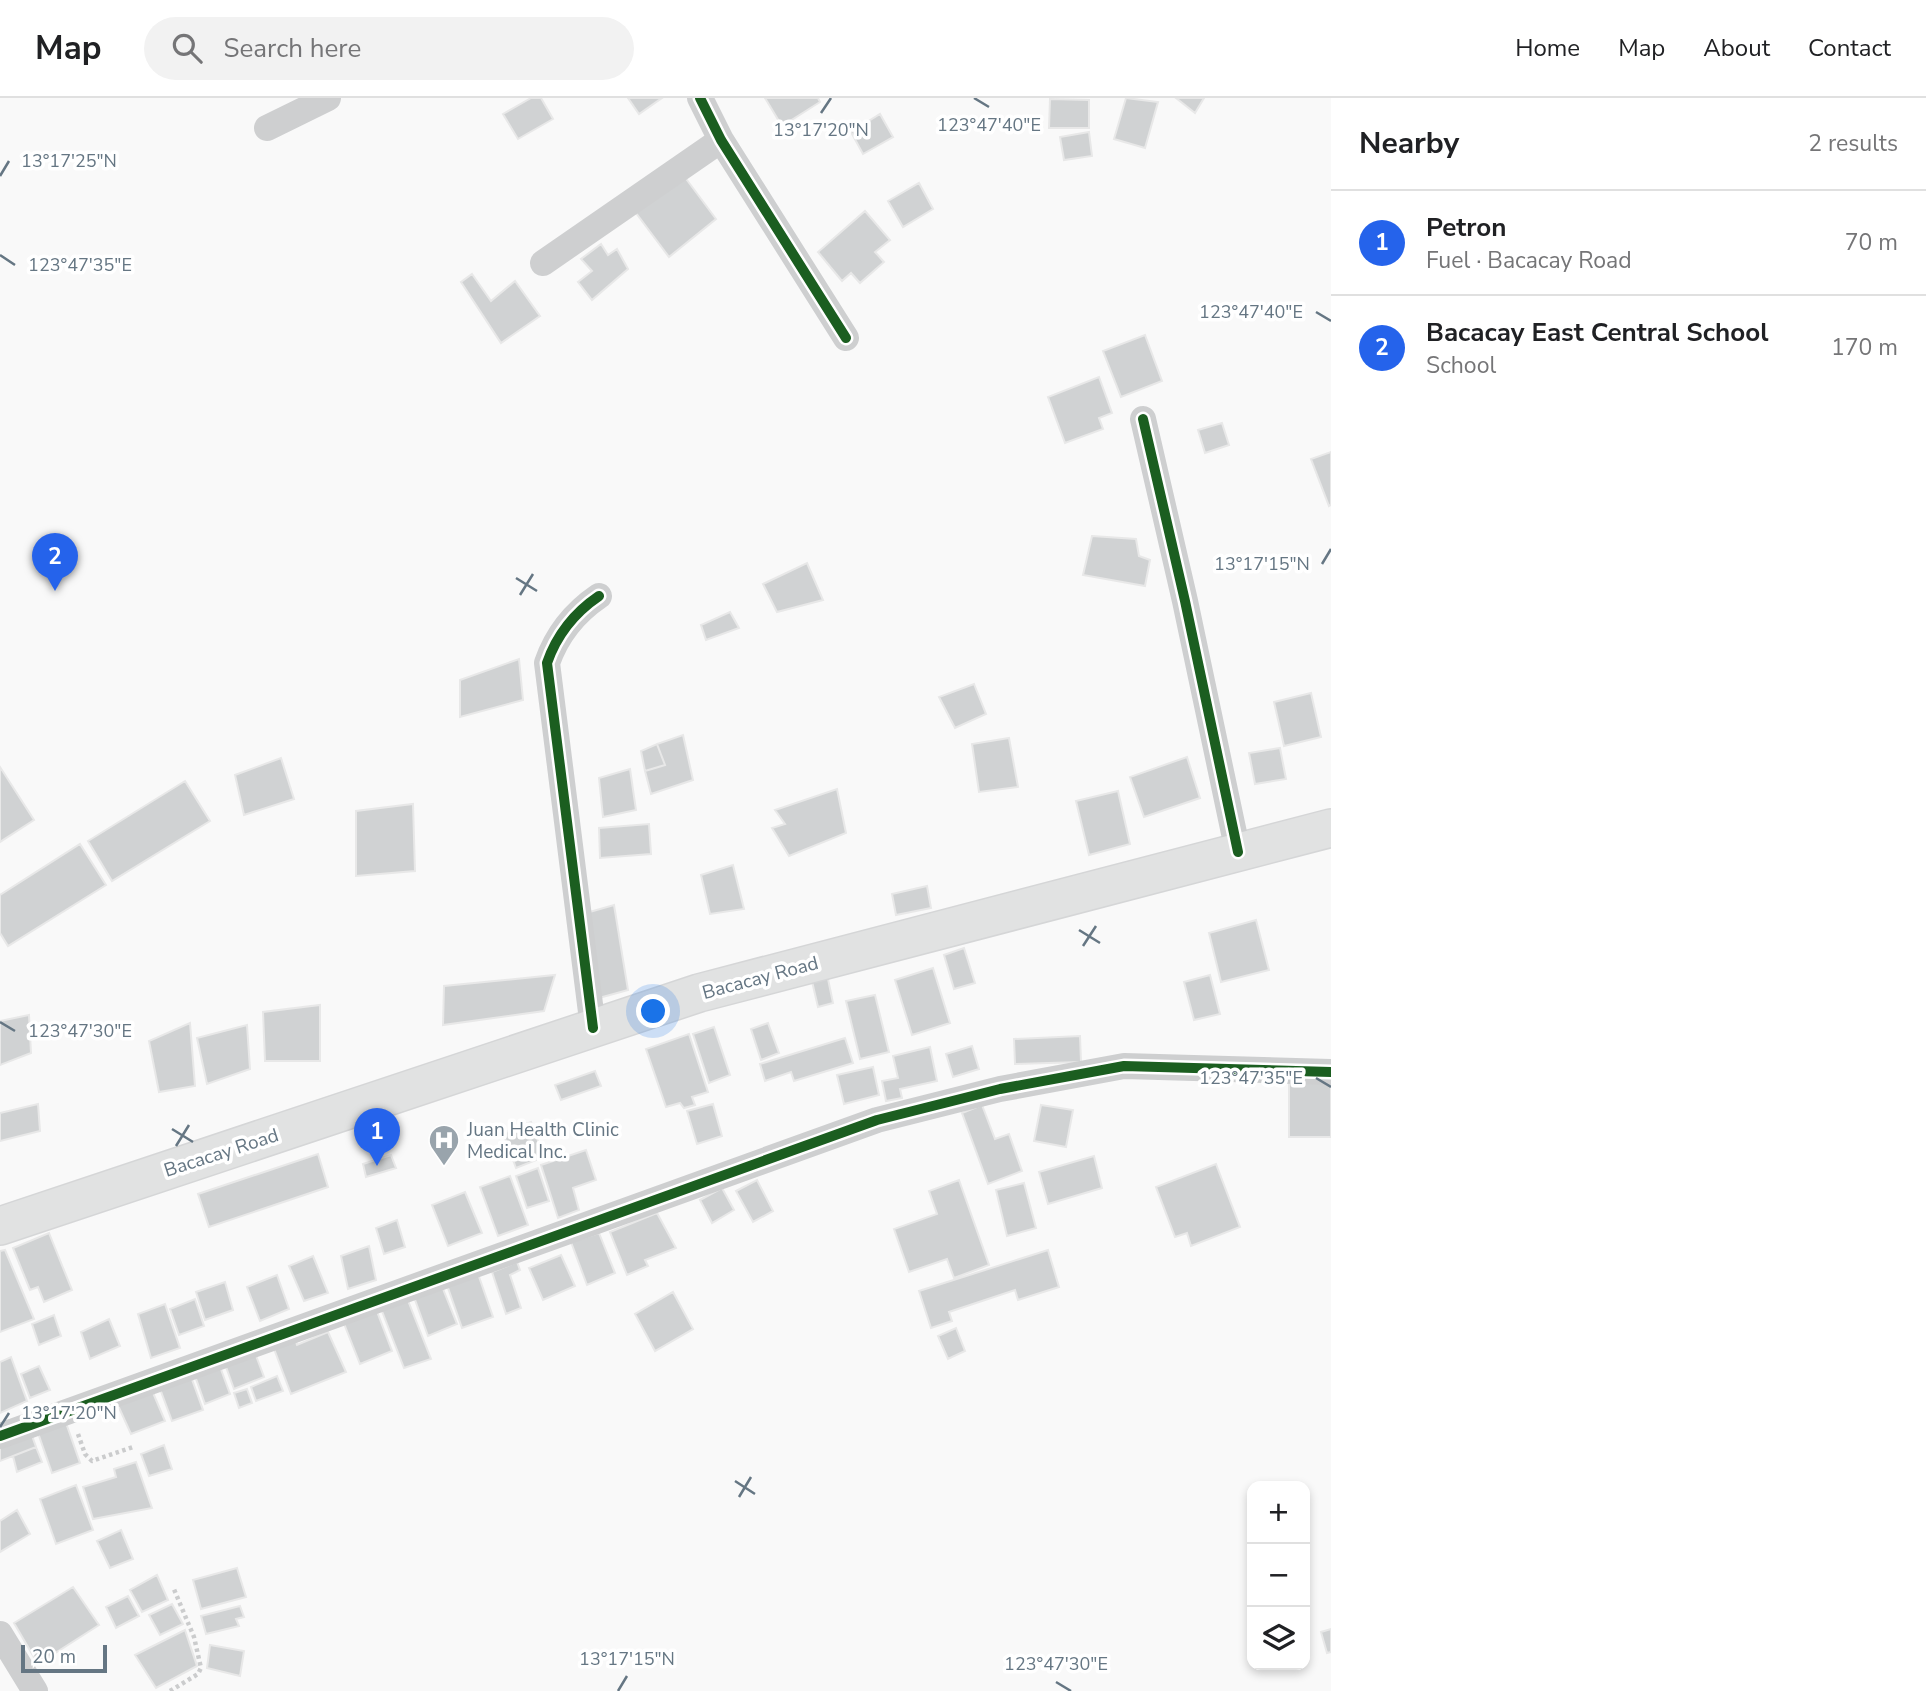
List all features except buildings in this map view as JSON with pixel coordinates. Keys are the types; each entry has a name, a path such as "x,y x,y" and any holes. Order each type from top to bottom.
{"main road":[{"name":"Bacacay Road","path":"0,1226 699,993 1331,828"}],"street":[{"path":"267,128 328,98"},
{"path":"700,98 720,140 846,338"},
{"path":"542,263 720,140"},
{"path":"1143,419 1238,852"},
{"path":"593,1028 547,663 554,643 578,611 599,596"},
{"path":"0,1436 877,1121 1000,1089 1124,1066 1331,1072"},
{"path":"0,1634 36,1691"}],"path":[{"path":"69,1410 85,1454 92,1461 133,1447"},
{"path":"170,1691 198,1674 201,1668 194,1637 173,1587"}],"cycle path":[{"path":"700,98 721,140 846,338"},
{"path":"1143,419 1238,852"},
{"path":"593,1028 547,663 567,625 599,596"},
{"path":"0,1436 877,1120 1000,1089 1124,1066 1331,1072"}],"place":[{"name":"Bacacay East Central School","path":"55,591"},
{"name":"Petron","path":"377,1166"},
{"name":"Juan Health Clinic Medical Inc.","path":"444,1167"}]}
